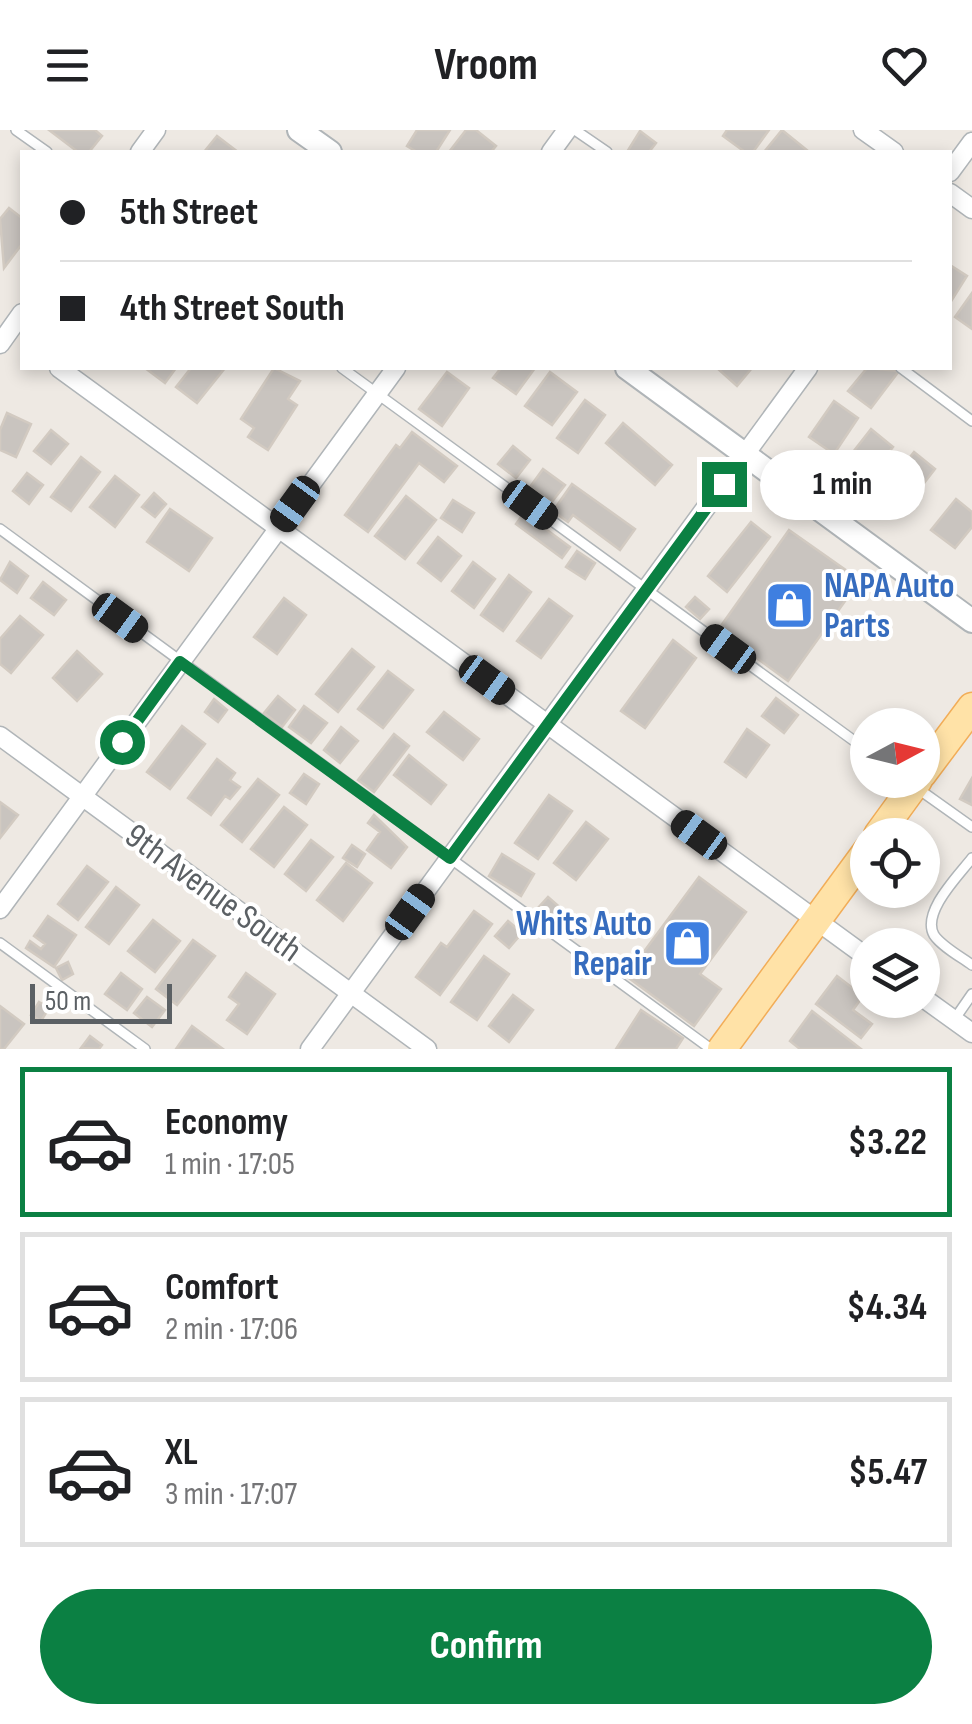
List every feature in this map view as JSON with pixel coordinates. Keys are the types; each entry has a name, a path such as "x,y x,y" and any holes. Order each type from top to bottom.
{"main road":[{"path":"940,749 972,707"},
{"path":"722,1049 850,874"}],"street":[{"path":"299,130 327,150"},
{"path":"863,130 891,150"},
{"path":"952,169 972,142"},
{"path":"62,370 850,945"},
{"path":"0,910 394,370"},
{"path":"630,370 972,621"},
{"path":"310,1049 807,370"},
{"name":"9th Avenue South","path":"0,736 427,1049"},
{"path":"940,1010 972,1033"}],"lane":[{"path":"16,130 44,150"},
{"path":"576,130 603,150"},
{"path":"345,370 850,738"},
{"path":"904,370 972,420"},
{"path":"0,529 712,1049"},
{"path":"937,798 972,827"},
{"path":"972,858 936,906 932,927 934,936 972,965"},
{"path":"0,943 146,1049"},
{"path":"954,1020 972,994"}],"building":[{"path":"49,130 95,130 102,136 91,150 75,150"},
{"path":"417,130 450,130 437,150 414,150 407,146"},
{"path":"466,130 476,130 496,146 493,150 451,150"},
{"path":"727,130 769,130 754,150 742,150 723,136"},
{"path":"782,130 807,150 766,150"},
{"path":"640,131 656,143 651,150 628,150"},
{"path":"217,136 235,150 206,150"},
{"path":"9,208 20,216 20,247 4,268 0,219"},
{"path":"952,266 967,276 952,300"},
{"path":"972,293 972,329 955,317"},
{"path":"148,370 175,370 165,383"},
{"path":"189,370 223,370 197,403 176,387"},
{"path":"273,370 300,381 288,399 297,405 268,450 248,437 254,428 241,419"},
{"path":"499,370 534,370 516,394 493,378"},
{"path":"719,370 750,370 737,386"},
{"path":"865,370 899,371 871,408 848,391"},
{"path":"447,372 469,388 442,426 419,409"},
{"path":"550,372 577,392 552,425 525,406"},
{"path":"585,400 605,415 578,453 557,438"},
{"path":"834,401 858,418 834,454 809,437"},
{"path":"7,413 31,424 16,457 0,450 0,430"},
{"path":"623,423 672,465 655,485 606,443"},
{"path":"871,429 893,447 869,478 846,461"},
{"path":"51,430 68,444 51,464 34,451"},
{"path":"412,432 457,466 444,482 419,463 368,532 345,515 396,445 400,448"},
{"path":"513,446 530,460 516,478 498,464"},
{"path":"914,452 935,469 903,510 881,494"},
{"path":"81,457 100,472 71,511 51,497"},
{"path":"543,469 565,485 551,503 530,487"},
{"path":"27,473 43,485 29,504 13,491"},
{"path":"115,476 139,495 115,527 90,507"},
{"path":"572,484 635,529 620,550 573,515 568,522 553,511"},
{"path":"154,493 166,504 155,517 142,507"},
{"path":"406,496 436,520 405,559 375,536"},
{"path":"956,499 972,512 972,527 955,548 931,530"},
{"path":"453,500 474,513 462,532 441,518"},
{"path":"170,509 212,538 189,571 147,542"},
{"path":"524,513 570,547 562,558 516,524"},
{"path":"751,522 770,537 727,592 708,576"},
{"name":"NAPA Auto Parts","path":"789,530 860,580 788,681 718,630"},
{"path":"438,537 461,556 441,581 418,563"},
{"path":"577,551 595,563 585,579 566,567"},
{"path":"10,562 28,576 17,593 0,580"},
{"path":"473,562 495,579 474,608 452,591"},
{"path":"509,575 531,592 503,631 481,615"},
{"path":"43,582 66,600 54,615 31,598"},
{"path":"695,597 709,609 700,619 686,607"},
{"path":"284,598 306,615 277,654 254,637"},
{"path":"549,599 572,616 541,658 517,641"},
{"path":"20,616 43,635 11,673 0,664 0,639"},
{"path":"673,640 696,658 645,728 621,711"},
{"path":"352,649 374,667 338,712 316,694"},
{"path":"77,651 102,674 77,701 53,678"},
{"path":"388,671 413,690 383,728 358,709"},
{"path":"278,696 295,710 282,727 264,713"},
{"path":"776,698 798,715 784,733 762,716"},
{"path":"214,699 227,710 218,722 205,712"},
{"path":"304,706 327,723 311,743 289,727"},
{"path":"444,712 479,739 463,760 427,732"},
{"path":"182,726 205,744 170,789 147,772"},
{"path":"341,727 358,741 340,763 324,750"},
{"path":"747,729 769,745 746,777 725,762"},
{"path":"394,734 409,746 374,792 358,780"},
{"path":"409,755 446,785 431,804 394,775"},
{"path":"217,759 235,773 230,780 240,787 230,799 225,796 211,815 188,798"},
{"path":"304,774 319,784 306,804 290,793"},
{"path":"972,778 972,805 960,799"},
{"path":"258,779 279,795 242,842 221,825"},
{"path":"549,795 572,811 538,859 515,843"},
{"path":"0,802 18,815 0,838"},
{"path":"284,807 307,825 274,867 251,849"},
{"path":"374,815 407,847 391,868 367,850 380,832 368,823"},
{"path":"586,822 608,839 576,880 554,863"},
{"path":"311,840 333,857 306,891 285,874"},
{"path":"352,845 365,854 357,867 343,858"},
{"path":"502,854 534,874 521,896 489,876"},
{"path":"346,863 372,883 343,921 317,900"},
{"path":"87,866 108,882 78,920 58,904"},
{"name":"Whits Auto Repair","path":"699,877 746,912 700,974 721,989 694,1026 626,976"},
{"path":"116,887 139,905 109,944 86,927"},
{"path":"548,897 563,910 552,921 538,908"},
{"path":"474,911 492,924 440,995 416,977 441,943 447,947"},
{"path":"48,916 76,935 54,967 26,948 30,941 41,949 45,944 34,936"},
{"path":"153,920 180,941 155,972 128,951"},
{"path":"508,921 522,933 509,948 495,936"},
{"path":"193,940 215,956 177,1005 156,989"},
{"path":"484,956 509,974 477,1020 451,1002"},
{"path":"68,962 73,974 62,980 56,968"},
{"path":"121,973 142,989 127,1010 105,994"},
{"path":"246,973 275,994 247,1034 227,1020 239,1004 229,997"},
{"path":"837,976 850,986 850,1018 864,1018 872,1024 861,1038 816,1004"},
{"path":"513,995 533,1010 509,1042 489,1026"},
{"path":"147,997 165,1010 152,1027 134,1013"},
{"path":"39,1002 49,1008 41,1021 31,1015"},
{"path":"0,1006 24,1024 4,1049 0,1049"},
{"path":"641,1010 683,1038 676,1049 616,1049"},
{"path":"812,1011 861,1049 800,1049 790,1041"},
{"path":"192,1026 223,1049 176,1049"},
{"path":"90,1036 102,1045 99,1049 81,1048"}],"place":[{"name":"NAPA Auto Parts","path":"789,605"},
{"name":"Whits Auto Repair","path":"687,943"}],"route":[{"path":"122,742 180,662 450,858 724,484"}]}
